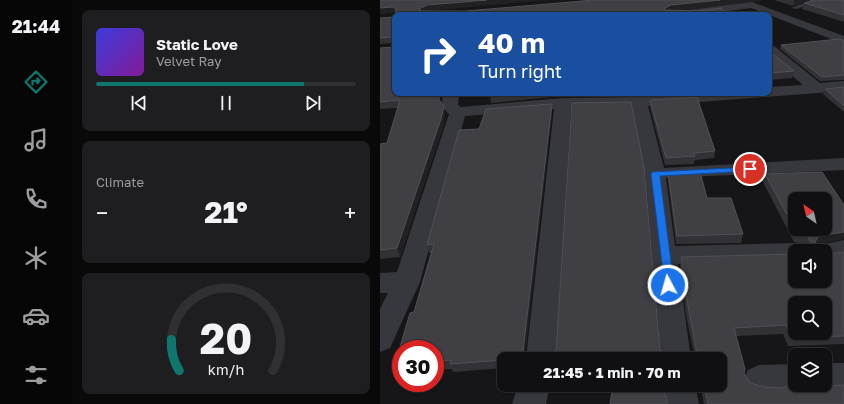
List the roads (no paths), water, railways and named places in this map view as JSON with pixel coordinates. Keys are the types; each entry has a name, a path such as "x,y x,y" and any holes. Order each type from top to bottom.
{"street":[{"path":"724,12 752,5 770,12"},
{"path":"772,13 844,40"},
{"path":"772,51 816,88"},
{"path":"772,92 844,86"},
{"path":"380,339 393,282 455,102 534,99 562,102 588,97 639,102 694,96"},
{"path":"542,352 562,102"},
{"path":"639,102 655,174 675,352"},
{"path":"655,174 844,164"},
{"path":"832,251 844,249"},
{"path":"665,255 788,252"},
{"path":"832,378 844,377"},
{"path":"759,380 788,379"},
{"path":"529,404 532,392"},
{"path":"680,392 682,404"}],"lane":[{"path":"795,8 818,0"}]}
